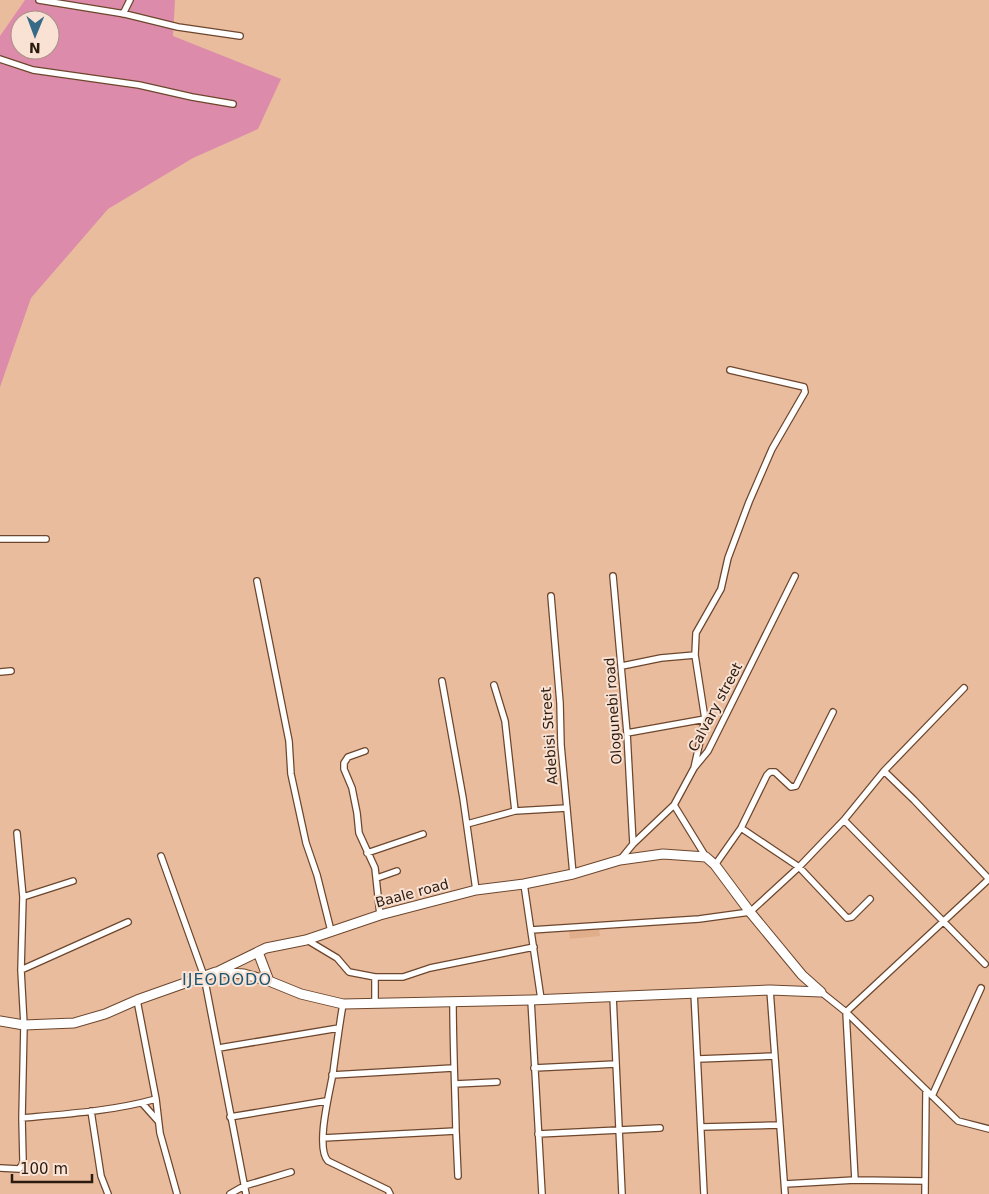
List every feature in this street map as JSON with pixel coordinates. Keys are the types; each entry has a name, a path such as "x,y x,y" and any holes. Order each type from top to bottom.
{"street":[{"path":"39,0 123,14 168,25 240,36"},
{"path":"123,14 130,0"},
{"path":"0,59 33,70 139,85 233,104"},
{"path":"694,768 705,719 695,655 696,633 721,589 728,558 772,449 805,392 804,387 730,370"},
{"path":"0,539 46,539"},
{"name":"Ologunebi road","path":"613,576 622,666 633,844"},
{"name":"Calvary street","path":"620,860 633,844 674,805 694,768 708,751 795,576"},
{"path":"256,581 289,741 291,774 306,843 317,875 331,931"},
{"name":"Adebisi Street","path":"551,596 567,808 574,874"},
{"path":"622,666 661,658 695,655"},
{"path":"0,672 11,672"},
{"path":"442,681 467,824 476,890"},
{"path":"494,685 505,721 515,810"},
{"path":"531,930 699,919 750,912 799,867 844,820 884,771 964,688"},
{"path":"714,865 741,828 766,775 770,772 775,772 791,787 796,786 833,712"},
{"path":"627,733 705,719"},
{"path":"365,751 348,757 344,763 344,769 352,788 359,833 375,868 380,915"},
{"path":"846,1012 989,879 884,771"},
{"path":"674,805 706,857 802,975 846,1012 958,1121 989,1129"},
{"path":"467,824 515,810 567,808"},
{"path":"844,820 984,964"},
{"path":"741,828 799,867 846,918 852,917 870,899"},
{"path":"0,1168 19,1169 22,1166 24,1026 21,970 23,897 17,834"},
{"path":"367,854 423,834"},
{"name":"Baale road","path":"0,1021 24,1026 74,1023 105,1014 137,1000 216,972 266,948 306,940 380,915 476,890 524,884 574,874 620,860 664,854 706,857"},
{"path":"161,856 204,976 246,1194"},
{"path":"377,878 397,871"},
{"path":"23,897 73,881"},
{"path":"524,884 541,999"},
{"path":"21,970 128,922"},
{"path":"306,940 327,951 346,967 349,972 375,978 403,976 430,968 534,947"},
{"path":"258,952 268,981"},
{"path":"216,972 244,974 301,994 343,1004 530,1000 770,990 821,992"},
{"path":"375,978 375,1003"},
{"path":"932,1096 981,988"},
{"path":"770,990 785,1194"},
{"path":"694,992 704,1194"},
{"path":"613,996 622,1194"},
{"path":"137,1000 156,1099 158,1121 177,1194"},
{"path":"530,1000 542,1194"},
{"path":"453,1001 453,1068 458,1176"},
{"path":"343,1004 326,1101 323,1138 324,1155 328,1161 388,1190 390,1194"},
{"path":"846,1012 856,1180"},
{"path":"219,1048 339,1028"},
{"path":"698,1059 775,1056"},
{"path":"534,1068 616,1064"},
{"path":"332,1075 453,1068"},
{"path":"455,1084 496,1082"},
{"path":"925,1194 926,1090"},
{"path":"22,1118 91,1111 156,1099"},
{"path":"230,1117 326,1101"},
{"path":"142,1103 158,1121"},
{"path":"91,1111 101,1176 108,1194"},
{"path":"702,1126 779,1125"},
{"path":"538,1134 660,1128"},
{"path":"323,1138 456,1131"},
{"path":"230,1194 244,1186 291,1172"},
{"path":"785,1184 856,1180 925,1181"}],"shaded area":[{"path":"25,0 175,0 173,36 281,79 258,129 193,158 108,209 31,298 0,387 0,36 10,22 10,60 60,60 60,10 18,10"},
{"path":"599,929 600,936 570,939 569,931"}],"district":[{"name":"IJEODODO","path":"227,979"}]}
